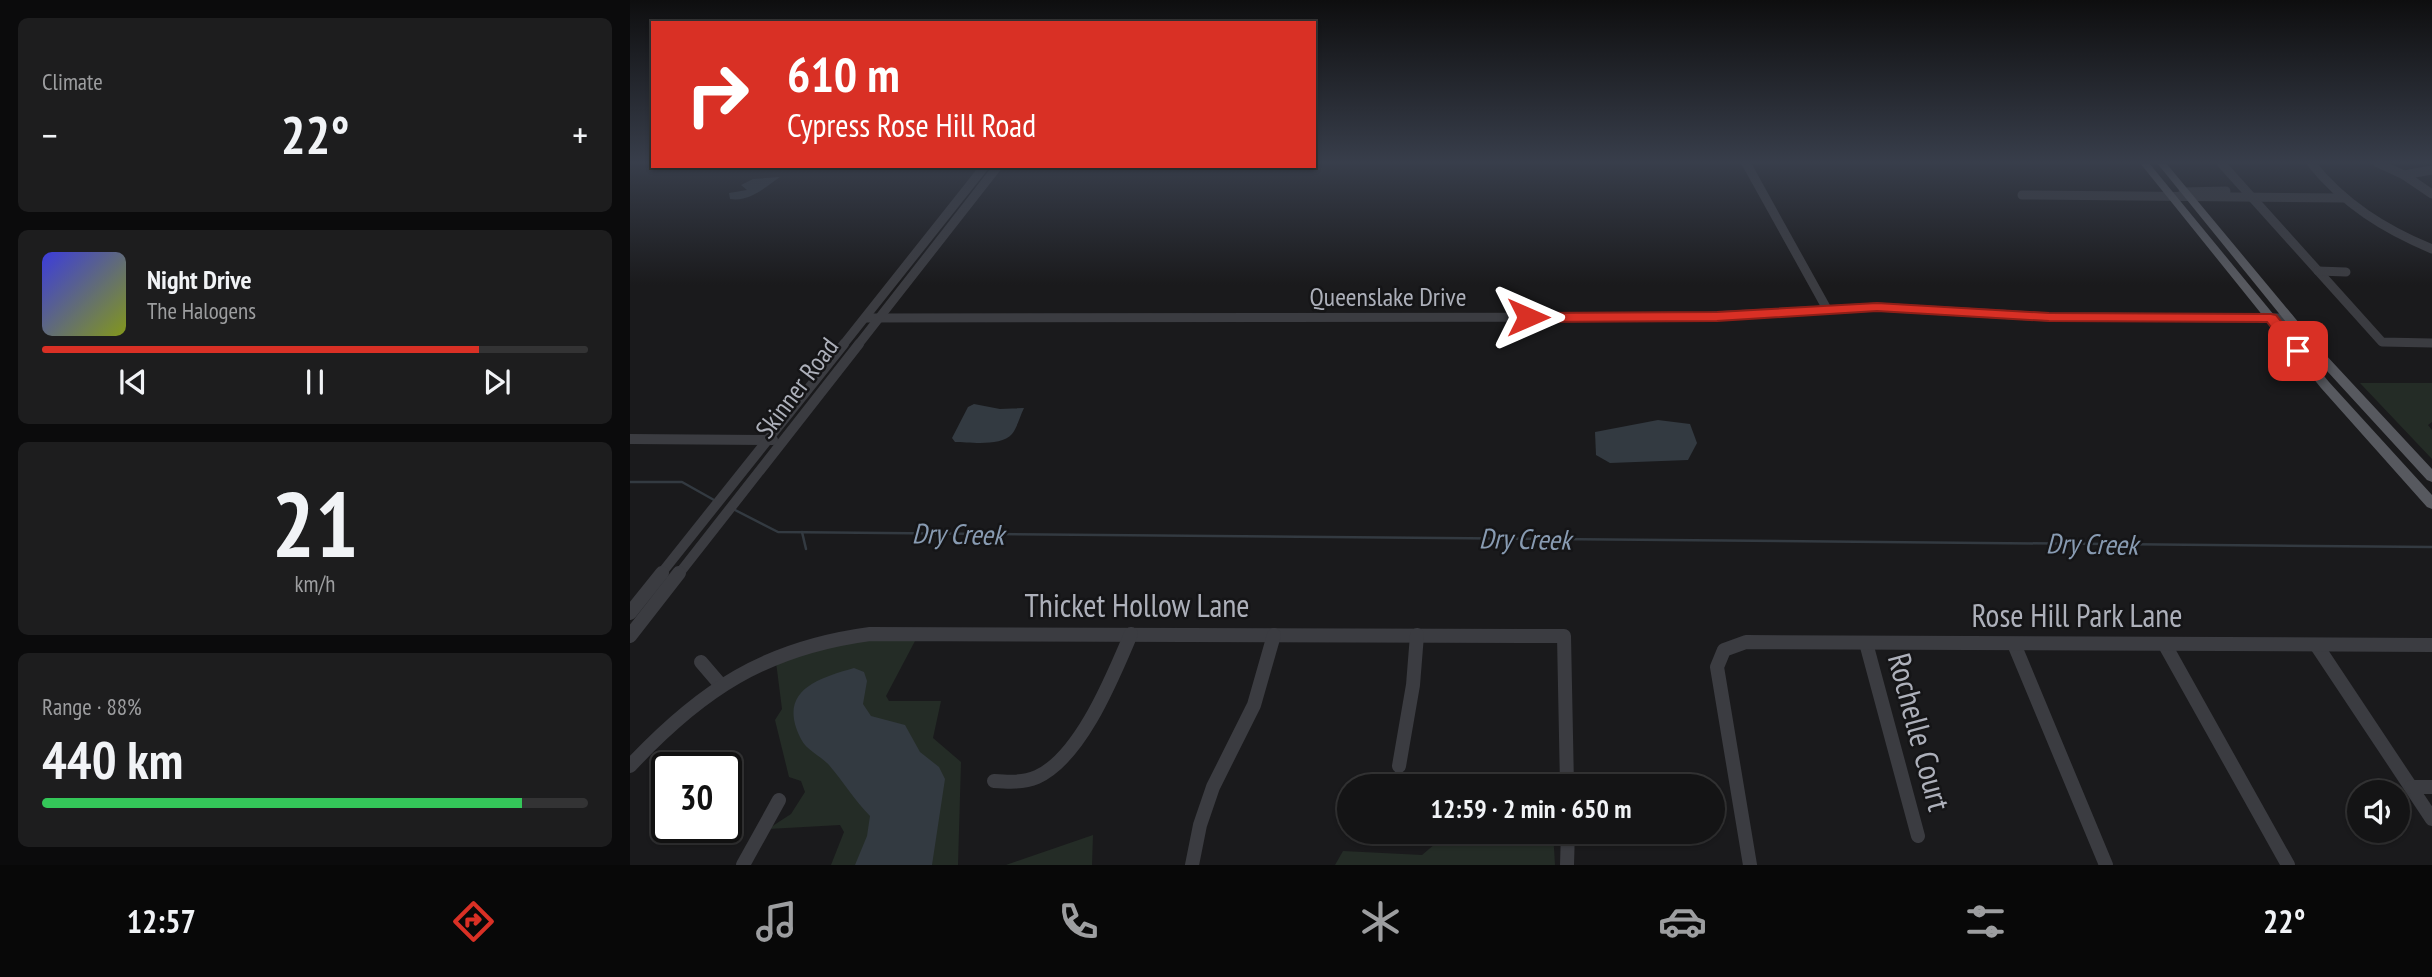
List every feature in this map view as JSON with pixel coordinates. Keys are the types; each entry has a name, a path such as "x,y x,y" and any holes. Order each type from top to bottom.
{"main road":[{"path":"2177,203 2325,385 2432,505"},
{"path":"2195,203 2289,318 2432,477"}],"street":[{"name":"Skinner Road","path":"630,613 956,203"},
{"name":"Skinner Road","path":"630,636 740,499 968,203"},
{"path":"1768,203 1827,309"},
{"path":"2256,203 2382,342 2432,342"},
{"path":"2351,203 2380,225 2432,250"},
{"path":"2318,271 2346,272"},
{"name":"Queenslake Drive","path":"865,318 1682,317 1906,307 2079,318 2289,318"},
{"path":"630,439 786,440"},
{"path":"993,781 1021,782 1040,776 1056,764 1094,710 1117,669 1131,634"},
{"path":"1192,865 1200,825 1213,787 1254,705 1265,675 1274,635"},
{"path":"1399,766 1410,708 1417,635"},
{"name":"Thicket Hollow Lane","path":"630,766 664,728 719,683 785,651 848,636 1564,636 1567,774"},
{"name":"Rose Hill Park Lane","path":"1750,865 1717,667 1724,650 1746,642 2432,645"},
{"name":"Rochelle Court","path":"1866,643 1918,835"},
{"path":"2014,644 2106,865"},
{"path":"2165,645 2288,865"},
{"path":"2318,646 2432,819"},
{"path":"701,662 719,683"},
{"path":"2411,787 2432,787"},
{"path":"743,865 779,800"},
{"path":"1567,865 1568,844"}],"shaded area":[{"path":"2360,383 2432,383 2432,422 2428,425 2432,430 2432,459"},
{"path":"974,404 1000,409 1024,408 1014,431 1007,438 985,443 955,442 952,438 968,407"},
{"path":"1658,420 1690,424 1697,443 1688,460 1610,463 1596,455 1595,432"},
{"path":"862,641 915,641 886,696 889,701 941,701 933,738 961,762 958,865 831,865 844,832 840,825 768,829 791,814 805,792 801,781 789,777 775,720 782,709 776,662 821,647"},
{"path":"854,668 864,672 867,681 863,704 871,716 905,725 920,752 939,767 945,779 932,865 855,865 867,836 870,816 829,765 801,739 795,723 797,699 814,683"},
{"path":"1093,835 1092,865 1006,865"},
{"path":"1435,844 1554,844 1555,865 1335,865 1343,851 1422,855"}],"waterway":[{"name":"Dry Creek","path":"630,482 682,482 714,500"},
{"name":"Dry Creek","path":"733,509 778,532 802,532"},
{"name":"Dry Creek","path":"802,532 2432,547"},
{"path":"802,532 806,549"}],"route":[{"path":"1528,317 1717,317 1827,309 1906,307 2079,318 2271,318 2298,351"}]}
